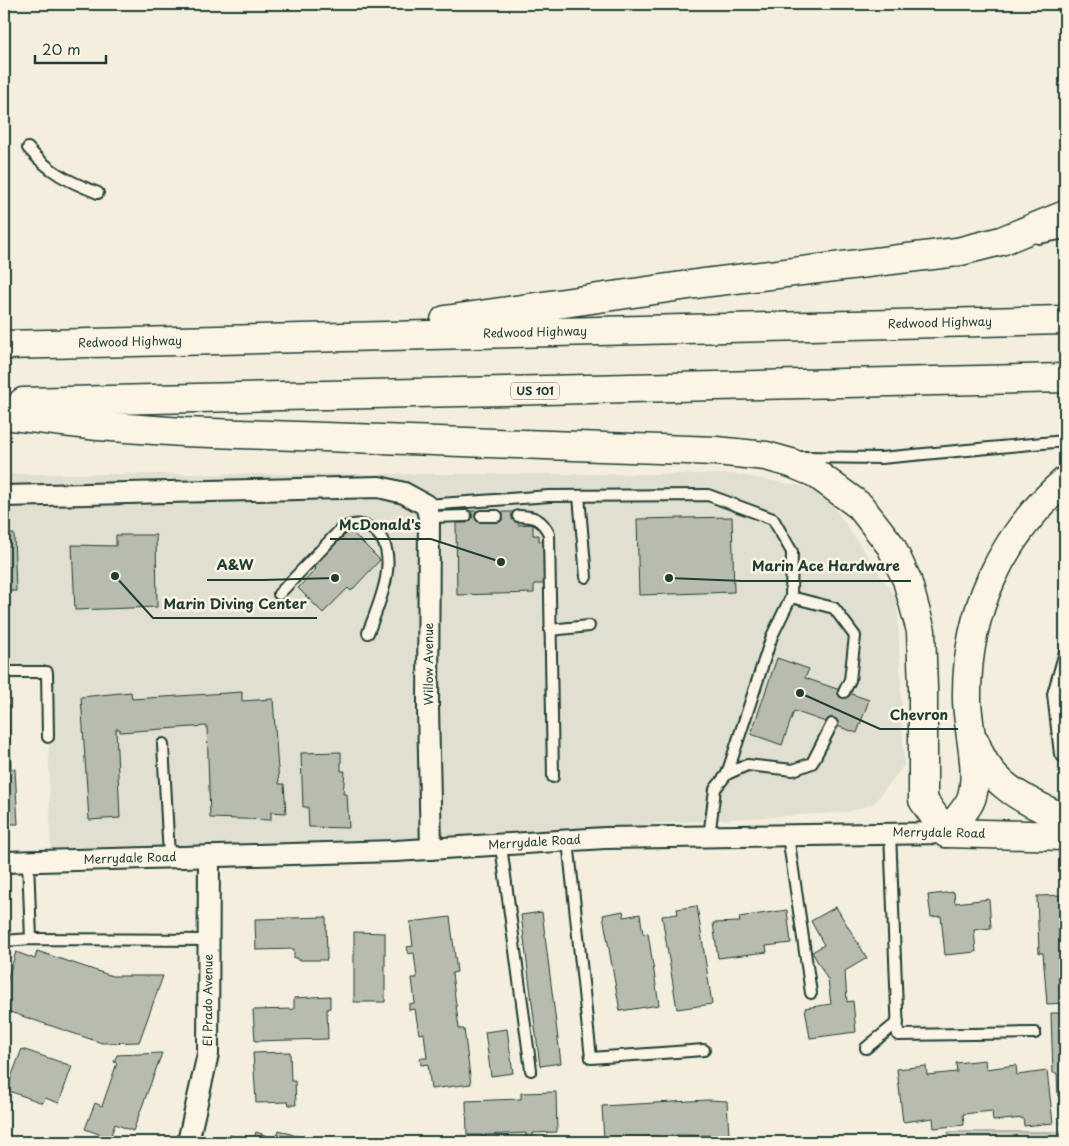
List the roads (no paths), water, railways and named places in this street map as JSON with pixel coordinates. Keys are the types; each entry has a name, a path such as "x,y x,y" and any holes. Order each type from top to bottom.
{"main road":[{"path":"324,338 703,283 957,252 1001,241 1065,215"},
{"name":"Redwood Highway","path":"4,345 1065,320"},
{"name":"US 101","path":"4,403 1065,378"},
{"path":"4,415 98,426 183,432 742,453 766,456 791,463 832,484 860,506 894,552 911,591 921,631 923,800 946,833 972,797 973,765 967,699 969,651 973,627 989,581 1019,530 1042,502 1065,481"},
{"path":"967,699 974,739 988,770 1009,791 1065,819"},
{"name":"Merrydale Road","path":"946,833 1065,836"}],"street":[{"path":"4,496 379,487 404,493 428,511"},
{"name":"Willow Avenue","path":"428,511 428,707 432,849"},
{"name":"Merrydale Road","path":"4,862 432,849 568,841 890,832 946,833"},
{"name":"El Prado Avenue","path":"188,1142 208,1054 209,856"}],"lane":[{"path":"28,148 43,164 65,181 98,193"},
{"path":"957,252 1065,233"},
{"path":"742,453 826,459 880,458 1065,441"},
{"path":"428,511 505,499 579,496 708,495 773,519 792,552 791,597 772,636 727,774 715,788 710,837"},
{"path":"579,496 586,577"},
{"path":"428,511 466,516"},
{"path":"481,516 497,516"},
{"path":"518,516 532,516 543,523 549,534 553,777"},
{"path":"279,594 341,529 353,524 365,525 385,541 388,555 385,582 368,633"},
{"path":"791,597 834,608 855,636 850,680 844,692"},
{"path":"550,630 589,626"},
{"path":"1065,652 1053,694 1060,754 1065,758"},
{"path":"4,672 47,672 48,737"},
{"path":"727,774 747,765 793,770 812,763 832,724"},
{"path":"163,744 169,857"},
{"path":"890,832 898,1035 1035,1033"},
{"path":"788,836 811,993"},
{"path":"568,841 592,1058 704,1050"},
{"path":"501,846 532,1070"},
{"path":"28,861 31,939"},
{"path":"4,941 31,939 209,940"},
{"path":"866,1048 898,1022"}],"place":[{"name":"McDonald's","path":"501,562"},
{"name":"Marin Diving Center","path":"115,576"},
{"name":"A&W","path":"335,578"},
{"name":"Marin Ace Hardware","path":"669,578"},
{"name":"Chevron","path":"800,693"}]}
